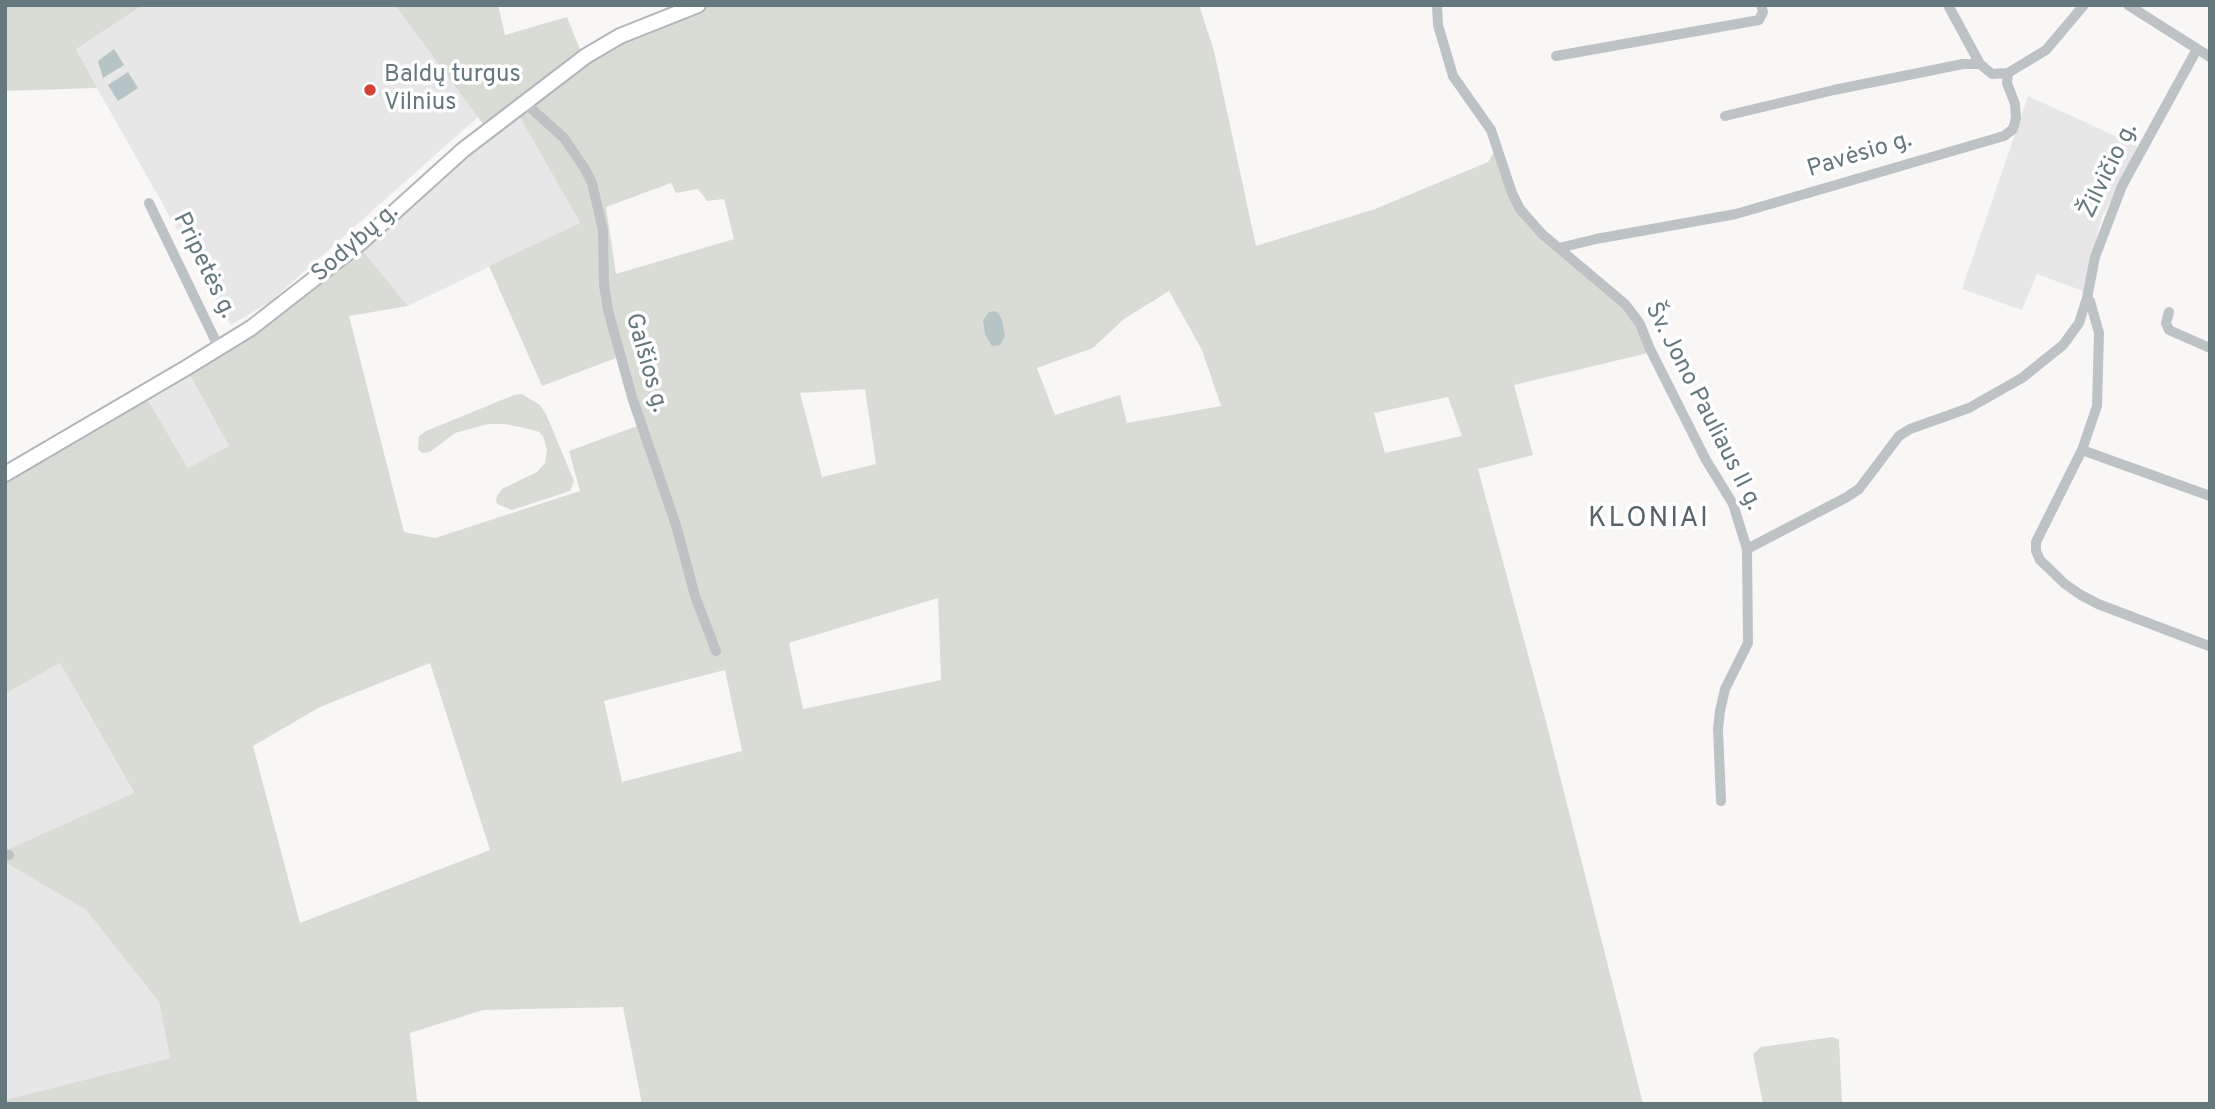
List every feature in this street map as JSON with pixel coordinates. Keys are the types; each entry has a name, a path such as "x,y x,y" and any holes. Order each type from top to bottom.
{"main road":[{"name":"Sodybų g.","path":"5,474 219,348 301,290 360,243 463,150 606,43 698,5"}],"street":[{"name":"Šv. Jono Pauliaus II g.","path":"1437,5 1438,25 1453,76 1491,130 1520,209 1542,234 1625,304 1640,324 1688,426 1733,504 1747,549 1748,643 1725,689 1720,711 1718,729 1721,801"},
{"path":"1556,56 1759,20 1763,12 1761,5"},
{"path":"1948,5 1980,64 1992,74 2008,73 2046,50 2084,5"},
{"path":"2136,7 2210,57"},
{"name":"Žilvičio g.","path":"1747,549 1859,489 1899,436 1910,429 1969,408 2022,379 2063,345 2080,323 2095,257 2122,186 2197,49"},
{"path":"1725,116 1834,90 1963,64 1980,64"},
{"name":"Pavėsio g.","path":"1559,248 1736,214 2004,136 2012,129 2016,118 2015,104 2007,83 2008,73"},
{"name":"Galšios g.","path":"524,102 564,138 586,169 592,183 603,230 604,285 608,310 632,397 676,525 695,596 716,651"},
{"name":"Pripetės g.","path":"149,203 219,348"},
{"path":"2087,298 2096,317 2099,333 2097,406 2082,450 2061,496 2039,534 2036,551 2040,560 2065,584 2098,604 2209,646"},
{"path":"2169,312 2166,323 2169,330 2210,348"},
{"path":"2082,450 2210,496"}],"shaded area":[{"path":"5,5 143,5 76,49 97,88 5,91"},
{"path":"143,5 395,5 479,116 270,302 231,325 75,49"},
{"path":"395,5 498,5 505,35 567,17 581,52 483,124"},
{"path":"710,5 1199,5 1214,51 1256,246 1375,209 1488,162 1496,149 1512,200 1611,295 1634,322 1648,353 1514,385 1533,455 1478,469 1548,729 1643,1104 642,1104 623,1007 483,1010 410,1033 417,1100 424,1104 5,1104 5,1100 170,1058 159,1002 86,910 5,862 5,847 9,849 134,793 60,663 5,694 5,480 146,397 188,468 229,446 189,373 293,304 360,247 408,306 349,316 404,532 435,538 580,491 569,451 637,426 619,357 542,386 489,266 580,223 517,112 597,54 632,36","holes":["671,183 676,193 698,189 707,201 724,199 734,239 616,274 606,207","1169,291 1202,350 1221,406 1127,423 1120,395 1055,415 1037,368 1093,348 1124,319","865,389 876,464 822,477 800,393","1448,397 1462,436 1385,453 1374,413","938,598 941,680 803,709 789,643","430,663 490,850 300,923 253,746 320,707","725,670 742,751 622,782 604,701"]},
{"path":"114,49 124,65 103,78 98,61"},
{"path":"128,72 138,88 118,101 108,85"},
{"path":"2028,96 2139,147 2102,217 2083,291 2037,274 2022,310 1962,289"},
{"path":"517,112 580,223 408,306 360,247"},
{"path":"995,311 1002,320 1005,336 1000,345 992,346 985,334 983,320 989,312"},
{"path":"189,373 230,446 188,468 146,397"},
{"path":"522,394 540,405 546,414 574,481 570,491 512,510 497,504 496,498 502,489 537,472 545,463 547,450 543,436 525,428 488,424 455,433 430,452 422,453 418,449 419,436 426,431"},
{"path":"60,663 134,794 9,849 5,847 5,694"},
{"path":"5,862 86,910 159,1002 170,1058 5,1100"},
{"path":"1833,1037 1839,1040 1842,1104 1763,1104 1753,1054 1761,1047"}],"place":[{"name":"Baldų turgus Vilnius","path":"370,90"}],"district":[{"name":"KLONIAI","path":"1649,520"}]}
